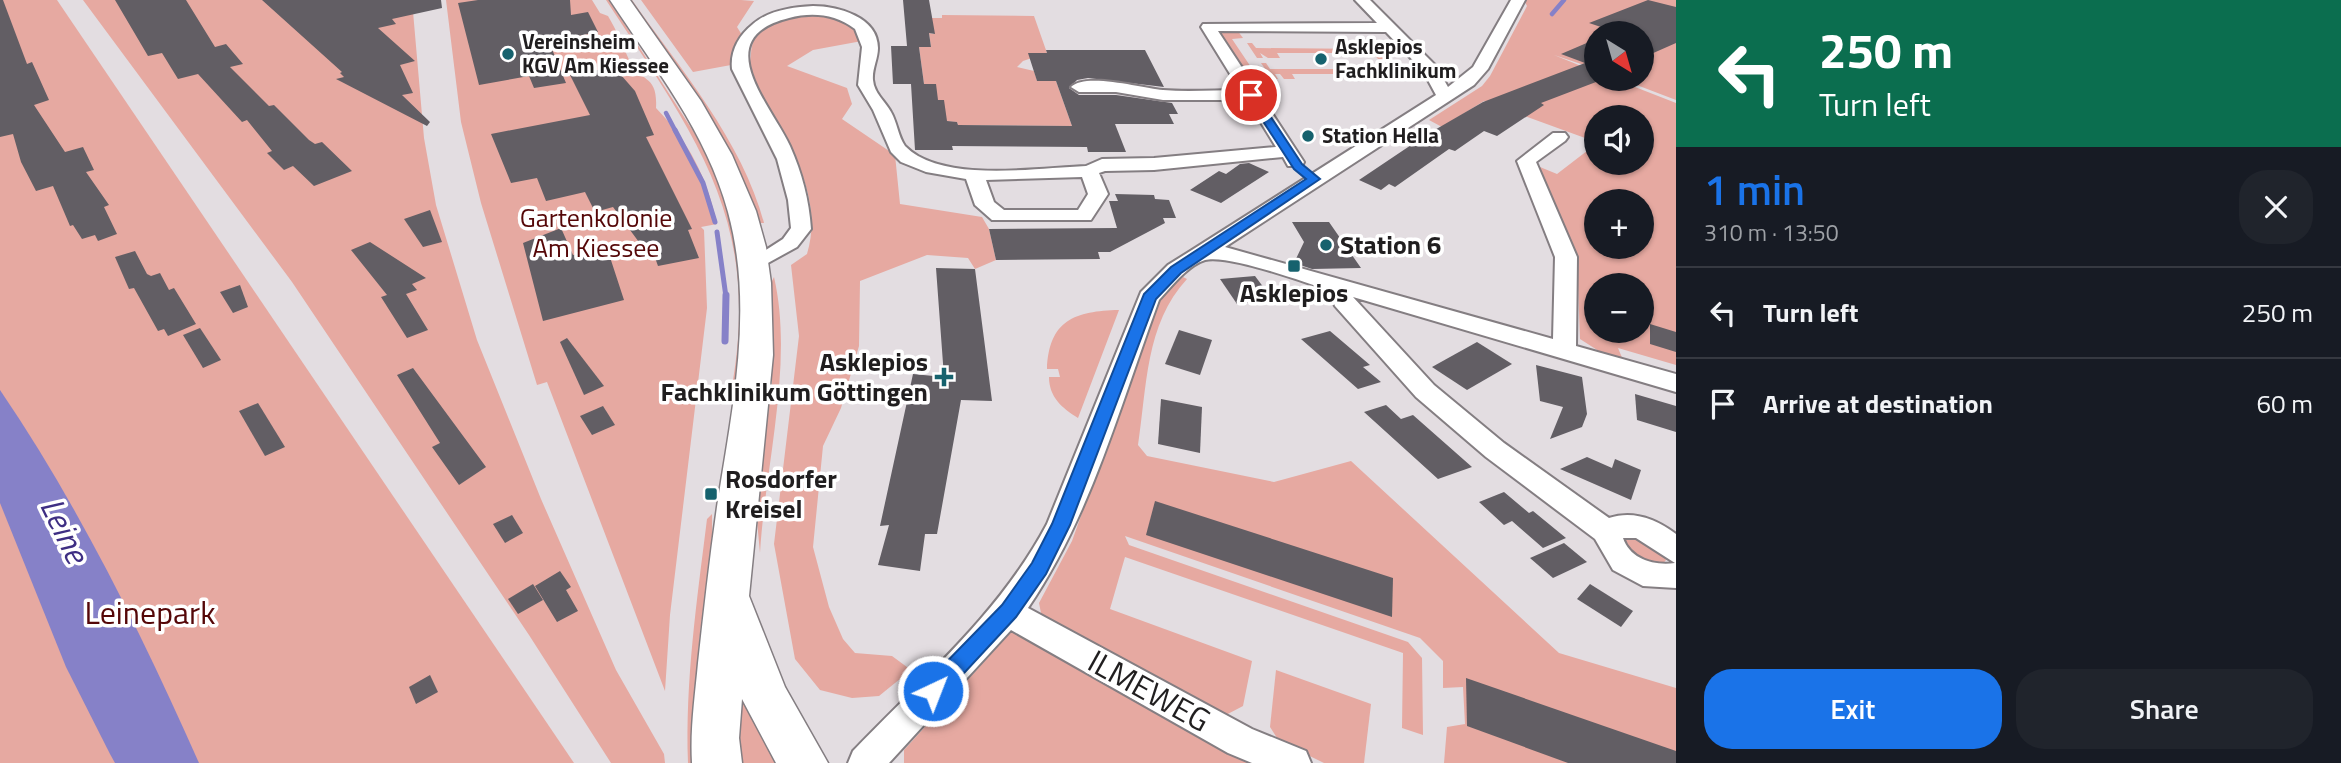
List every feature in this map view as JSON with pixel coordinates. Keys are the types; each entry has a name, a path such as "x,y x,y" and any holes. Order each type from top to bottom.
{"main road":[{"path":"620,0 725,165 742,211 755,264 757,323 751,407 728,598 715,738 717,763"},
{"path":"728,598 766,699 803,763"}],"street":[{"path":"1362,0 1430,69 1446,98"},
{"path":"865,763 1009,611 1039,568 1061,525 1149,297 1176,270 1199,254 1446,98 1474,77 1511,2"},
{"path":"755,264 790,243 801,229 794,177 783,149 742,76 739,62 741,49 751,32 775,17 818,11 854,19 861,26 870,43 865,80 870,98 884,113 891,140 900,153 916,163 974,174 1089,171 1102,164 1154,164 1288,151"},
{"path":"1314,179 1298,167 1208,27 1390,28"},
{"path":"1430,69 1474,77"},
{"path":"1079,87 1116,87 1163,95 1251,95"},
{"path":"1559,138 1527,161 1566,257 1564,350"},
{"path":"974,174 985,205 999,216 1084,216 1098,194 1089,171"},
{"path":"1199,254 1225,253 1676,383"},
{"path":"1338,285 1343,301 1425,391 1495,450 1608,533 1609,544 1614,553 1633,568 1658,577 1676,575"},
{"path":"1608,533 1623,526 1634,526 1662,538 1676,551"},
{"name":"ILMEWEG","path":"1009,611 1026,624 1240,741 1294,763"}],"green space":[{"name":"Leinepark","path":"0,0 57,0 574,763 0,763"},
{"path":"83,0 412,0 424,138 436,205 477,340 541,499 616,670 664,754 665,763 611,763 529,635 292,282"},
{"name":"Gartenkolonie Am Kiessee","path":"446,0 592,0 600,13 608,16 634,69 652,84 656,108 687,147 708,191 717,224 701,227 704,230 707,308 670,615 665,691 547,382 537,385 481,203 461,122"},
{"path":"606,0 609,0 695,134 720,183 733,226 745,313 735,393 731,392 738,331 737,277 729,228 714,182 668,94"},
{"path":"628,0 632,0 708,106 741,163 764,223 759,223 728,148"},
{"path":"641,0 754,1 737,27 742,35 731,65 693,72"},
{"path":"1524,0 1676,0 1676,100 1652,91 1654,21 1584,21 1584,65 1554,55 1584,67 1584,91 1645,91 1676,103 1676,365 1618,348 1623,360 1605,355 1586,343 1654,343 1654,273 1584,273 1584,342 1580,339 1577,258 1538,169 1540,167 1557,174 1584,153 1584,175 1654,175 1654,105 1584,105 1584,138 1484,101 1442,127 1429,120 1482,86 1527,6"},
{"path":"810,14 835,17 848,22 862,41 813,50 787,66 847,88 852,104 842,119 895,155 900,204 982,217 989,229 996,260 975,269 968,258 927,255 860,281 859,346 841,408 823,446 813,547 829,607 843,639 855,653 892,656 911,670 879,696 852,698 820,690 795,659 774,544 799,336 791,265 807,254 811,215 809,196 796,160 754,83 750,62 753,43 763,28 790,17"},
{"path":"942,15 1034,16 1047,53 1023,61 1017,67 1034,71 1037,81 1056,81 1072,126 958,125 957,122 940,121 938,100 924,84 919,47 931,47 929,33 934,34 927,18 942,18"},
{"path":"1237,30 1243,38 1232,39 1259,79 1248,79 1218,32"},
{"path":"1247,43 1252,43 1256,48 1369,49 1365,44 1370,44 1384,59 1378,59 1373,53 1277,53 1280,58 1268,58 1260,53 1263,58 1257,58"},
{"path":"1261,63 1266,63 1270,69 1387,69 1383,64 1389,64 1404,80 1398,80 1392,74 1292,74 1295,79 1284,79 1280,74 1275,74 1278,79 1272,79"},
{"path":"774,277 781,344 780,379 760,553 756,510 772,382 771,283"},
{"path":"1183,277 1187,279 1163,316 1150,358 1138,445 1147,456 1274,482 1351,461 1559,653 1676,688 1676,763 1444,763 1447,727 1465,724 1463,687 1443,688 1443,661 1420,638 1125,536 1129,545 1408,642 1422,658 1423,735 1402,728 1403,653 1125,557 1110,609 1252,661 1243,706 1222,717 1042,618 1039,603 1072,541 1153,314 1163,295"},
{"path":"1119,310 1078,418 1062,406 1051,390 1049,377 1060,377 1058,369 1047,369 1053,339 1067,321 1077,316"},
{"path":"712,514 697,674 699,763 688,763 688,702 693,641 707,519"},
{"path":"1626,536 1650,542 1666,560 1661,566 1635,561 1621,542"},
{"path":"1012,631 1265,763 904,763 904,750"},
{"path":"1276,670 1371,704 1364,763 1324,763 1279,741 1270,727"},
{"path":"737,681 780,763 738,763"}],"water":[{"name":"Leine","path":"0,390 83,525 155,667 199,763 115,763 110,754 66,667 0,503"}],"building":[{"path":"0,0 3,0 27,64 32,62 49,100 34,105 65,152 83,147 94,170 86,172 109,205 104,207 117,234 98,241 95,235 82,239 73,225 70,226 53,186 36,191 21,162 13,134 0,137"},
{"path":"115,0 186,0 215,47 226,44 243,64 230,67 269,106 274,105 309,140 315,144 322,142 352,171 314,186 293,166 284,170 267,153 272,151 247,120 242,122 198,74 178,79 162,53 148,56"},
{"path":"262,0 441,0 442,8 392,19 396,24 378,28 415,61 400,65 413,93 402,95 430,122 427,126 336,79 344,77 340,73 342,72"},
{"path":"478,0 570,0 571,15 588,12 598,32 549,42 566,83 534,88 529,76 479,85 458,3"},
{"path":"903,0 929,0 935,34 929,33 931,47 919,47 924,84 936,84 938,100 944,100 947,121 957,122 958,125 1072,126 1056,81 1037,81 1028,53 1047,53 1046,50 1145,50 1164,87 1088,78 1077,80 1069,88 1079,95 1116,95 1172,103 1178,114 1169,114 1174,124 1115,124 1126,152 1088,152 1087,147 952,146 953,150 915,150 911,84 893,84 891,46 907,46"},
{"path":"1648,0 1676,7 1676,43 1654,53 1654,21 1594,21"},
{"path":"1584,44 1584,63 1561,54"},
{"path":"1584,63 1584,87 1541,103 1544,105 1497,136 1484,131 1455,151 1449,149 1395,187 1389,184 1381,190 1359,180 1426,135 1483,102"},
{"path":"614,67 635,91 654,135 646,137 692,229 688,230 699,258 658,266 653,252 647,253 613,207 595,212 585,192 546,201 537,178 511,183 491,134 590,115 570,75"},
{"path":"1249,163 1269,172 1221,203 1190,190 1219,171 1226,174 1240,164"},
{"path":"1115,194 1154,195 1155,199 1169,200 1176,218 1163,218 1165,223 1110,252 1098,252 1100,259 996,260 989,229 1117,228 1109,201 1118,201"},
{"path":"430,210 442,242 423,247 404,219"},
{"name":"Station 6","path":"1292,222 1329,222 1361,268 1312,269 1294,263 1304,242"},
{"path":"561,228 573,255 607,248 624,300 543,321 523,243"},
{"path":"370,242 426,278 412,284 417,290 406,294 428,330 407,338 381,297 387,295 351,250"},
{"path":"135,251 147,274 151,276 160,273 169,290 174,288 196,324 168,336 164,329 158,331 134,288 129,289 115,257"},
{"path":"936,268 975,269 992,401 961,400 937,534 925,534 920,571 878,565 889,525 880,526 913,374 944,377"},
{"path":"1255,276 1273,300 1237,304 1220,279"},
{"path":"240,285 248,307 233,313 220,292"},
{"path":"1654,325 1676,332 1676,352 1650,344 1654,343"},
{"path":"200,328 221,360 203,368 183,335"},
{"path":"1179,330 1212,340 1200,375 1165,364"},
{"path":"1330,331 1370,365 1363,367 1381,382 1358,389 1301,339"},
{"path":"567,338 604,386 584,395 560,342"},
{"path":"1477,342 1512,364 1467,390 1432,367"},
{"path":"1536,365 1582,377 1587,414 1582,427 1550,439 1563,407 1540,401"},
{"path":"413,368 486,467 459,485 432,447 440,443 397,375"},
{"path":"1635,394 1676,406 1676,432 1637,420"},
{"path":"1161,399 1202,407 1200,453 1158,444"},
{"path":"258,403 285,447 265,456 239,411"},
{"path":"1386,405 1401,419 1413,415 1472,467 1438,479 1364,412"},
{"path":"603,406 615,425 592,435 580,416"},
{"path":"1587,457 1612,468 1615,459 1641,470 1631,500 1560,469"},
{"path":"1504,492 1566,538 1543,548 1512,521 1504,525 1479,502"},
{"path":"1155,501 1393,578 1392,617 1146,535"},
{"path":"512,515 523,533 505,543 493,524"},
{"path":"1564,543 1587,562 1553,578 1530,558"},
{"path":"560,571 571,587 566,590 578,611 557,622 535,586"},
{"path":"533,584 543,600 518,614 508,599"},
{"path":"1590,584 1633,611 1621,627 1577,599"},
{"path":"430,675 438,692 416,704 409,687"},
{"path":"1466,678 1676,751 1676,763 1568,763 1467,726"}],"waterway":[{"path":"1552,14 1564,0"},
{"path":"666,113 676,132"},
{"path":"675,130 703,183 715,222"},
{"path":"717,232 726,297"},
{"path":"725,341 726,297"}],"place":[{"name":"Vereinsheim KGV Am Kiessee","path":"508,54"},
{"name":"Asklepios Fachklinikum","path":"1321,59"},
{"name":"Station Hella","path":"1308,136"},
{"name":"Station 6","path":"1326,245"},
{"name":"Asklepios","path":"1294,266"},
{"name":"Asklepios Fachklinikum Göttingen","path":"944,377"},
{"name":"Rosdorfer Kreisel","path":"711,494"}],"route":[{"path":"933,691 1009,611 1039,568 1061,525 1149,297 1176,270 1314,179 1298,167 1251,95"}]}
